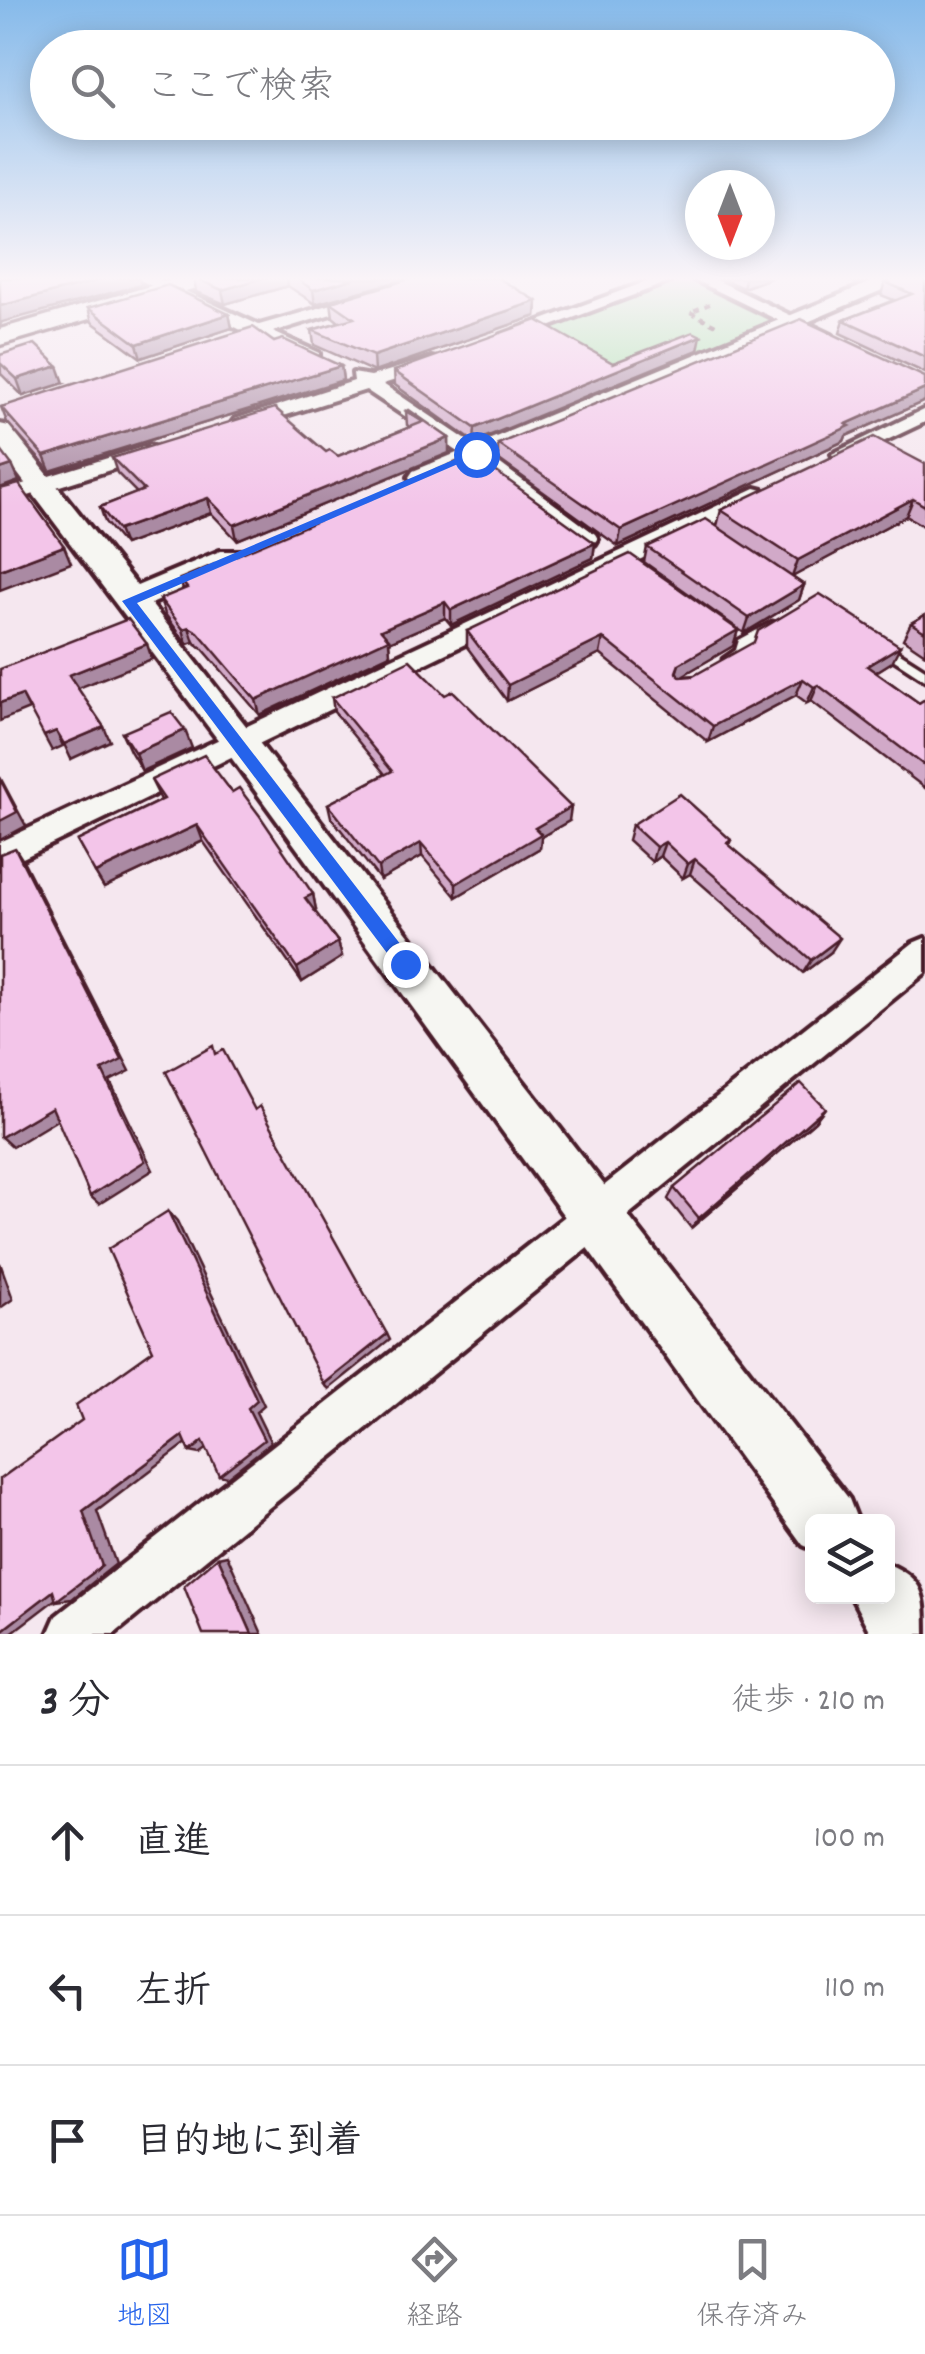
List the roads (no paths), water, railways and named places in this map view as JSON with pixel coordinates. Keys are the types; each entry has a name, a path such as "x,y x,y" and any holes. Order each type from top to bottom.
{"street":[{"path":"298,354 373,383 626,562"},
{"path":"403,486 711,354"},
{"path":"226,428 444,358"},
{"path":"820,465 925,416"},
{"path":"0,432 20,491 129,601 238,739 592,1216 820,1514"},
{"path":"20,491 170,445"},
{"path":"0,856 238,739 705,527 768,489"},
{"path":"129,601 257,547"},
{"path":"74,1634 925,953"},
{"path":"890,1604 912,1634"}],"lane":[{"path":"712,669 742,652 744,644 786,618"},
{"path":"862,632 925,674"},
{"path":"729,633 744,644"}]}
